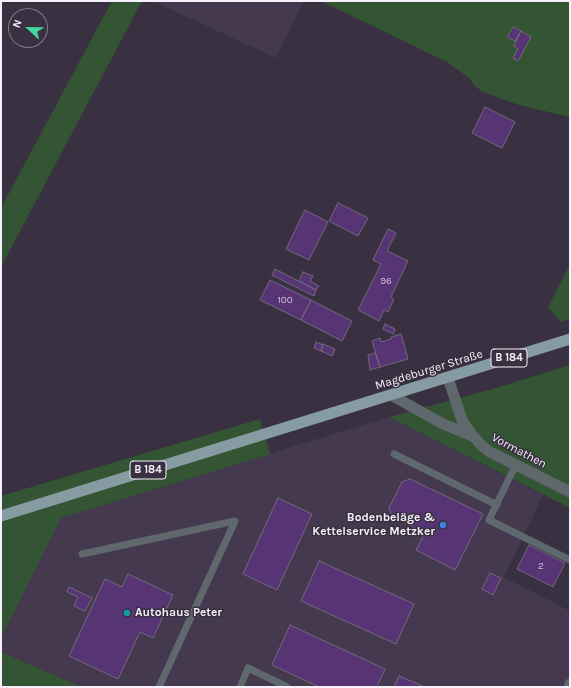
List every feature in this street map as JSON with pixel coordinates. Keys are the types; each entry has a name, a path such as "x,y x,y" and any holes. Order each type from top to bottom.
{"main road":[{"name":"Magdeburger Straße","path":"1,516 570,339"}],"street":[{"name":"Vormathen","path":"448,378 462,420 472,436 481,445 490,452 570,492"},
{"path":"391,395 443,424 472,436"}],"lane":[{"path":"394,454 497,504"},
{"path":"516,464 489,520 570,560"},
{"path":"82,554 235,521 159,687"},
{"path":"240,687 248,668 287,687"}],"shaded area":[{"path":"153,1 304,1 276,58"},
{"path":"389,417 543,495 504,577 570,611 570,687 82,687 1,652 1,638 61,518"}],"green space":[{"path":"112,1 142,1 1,267 1,208"},
{"path":"321,1 570,1 570,117 519,105 483,92 475,86 469,78 447,62"},
{"path":"570,264 570,319 561,322 548,307"},
{"path":"570,365 570,508 389,417 493,389"},
{"path":"260,419 270,454 61,518 1,638 1,496"},
{"path":"1,652 82,687 1,687"}],"building":[{"path":"513,27 521,31 515,41 507,37"},
{"path":"521,31 531,37 518,61 513,58 518,49 514,46"},
{"path":"485,107 515,122 502,148 472,133"},
{"path":"338,203 368,218 358,236 329,221"},
{"path":"305,210 328,222 309,260 286,249"},
{"path":"388,229 396,233 387,251 408,261 391,297 394,299 388,312 384,310 379,321 358,310 381,264 373,260"},
{"path":"275,269 316,290 314,296 272,275"},
{"path":"303,272 313,276 310,281 319,286 316,290 299,281"},
{"path":"270,280 311,300 301,320 260,300"},
{"path":"311,300 352,321 342,341 301,320"},
{"path":"385,324 395,329 393,334 383,329"},
{"path":"401,334 408,359 380,367 372,341 380,338 381,342"},
{"path":"316,342 323,345 321,351 314,348"},
{"path":"323,344 335,349 332,356 321,351"},
{"path":"375,353 380,367 370,370 368,355"},
{"name":"Bodenbeläge & Kettelservice Metzker","path":"410,479 483,514 455,570 416,550 425,533 392,516 389,508 402,482"},
{"path":"278,498 312,514 277,590 243,574"},
{"path":"529,545 565,563 553,587 517,569"},
{"path":"319,561 414,604 396,644 301,601"},
{"path":"490,573 501,578 493,595 482,589"},
{"name":"Autohaus Peter","path":"128,574 173,595 153,638 140,632 118,679 69,656 105,579 122,587"},
{"path":"69,587 92,598 85,611 74,606 78,597 67,592"},
{"path":"290,625 385,669 377,687 319,687 272,665"},
{"path":"399,676 425,687 394,687"}],"place":[{"name":"Bodenbeläge & Kettelservice Metzker","path":"443,525"},
{"name":"Autohaus Peter","path":"127,613"}]}
